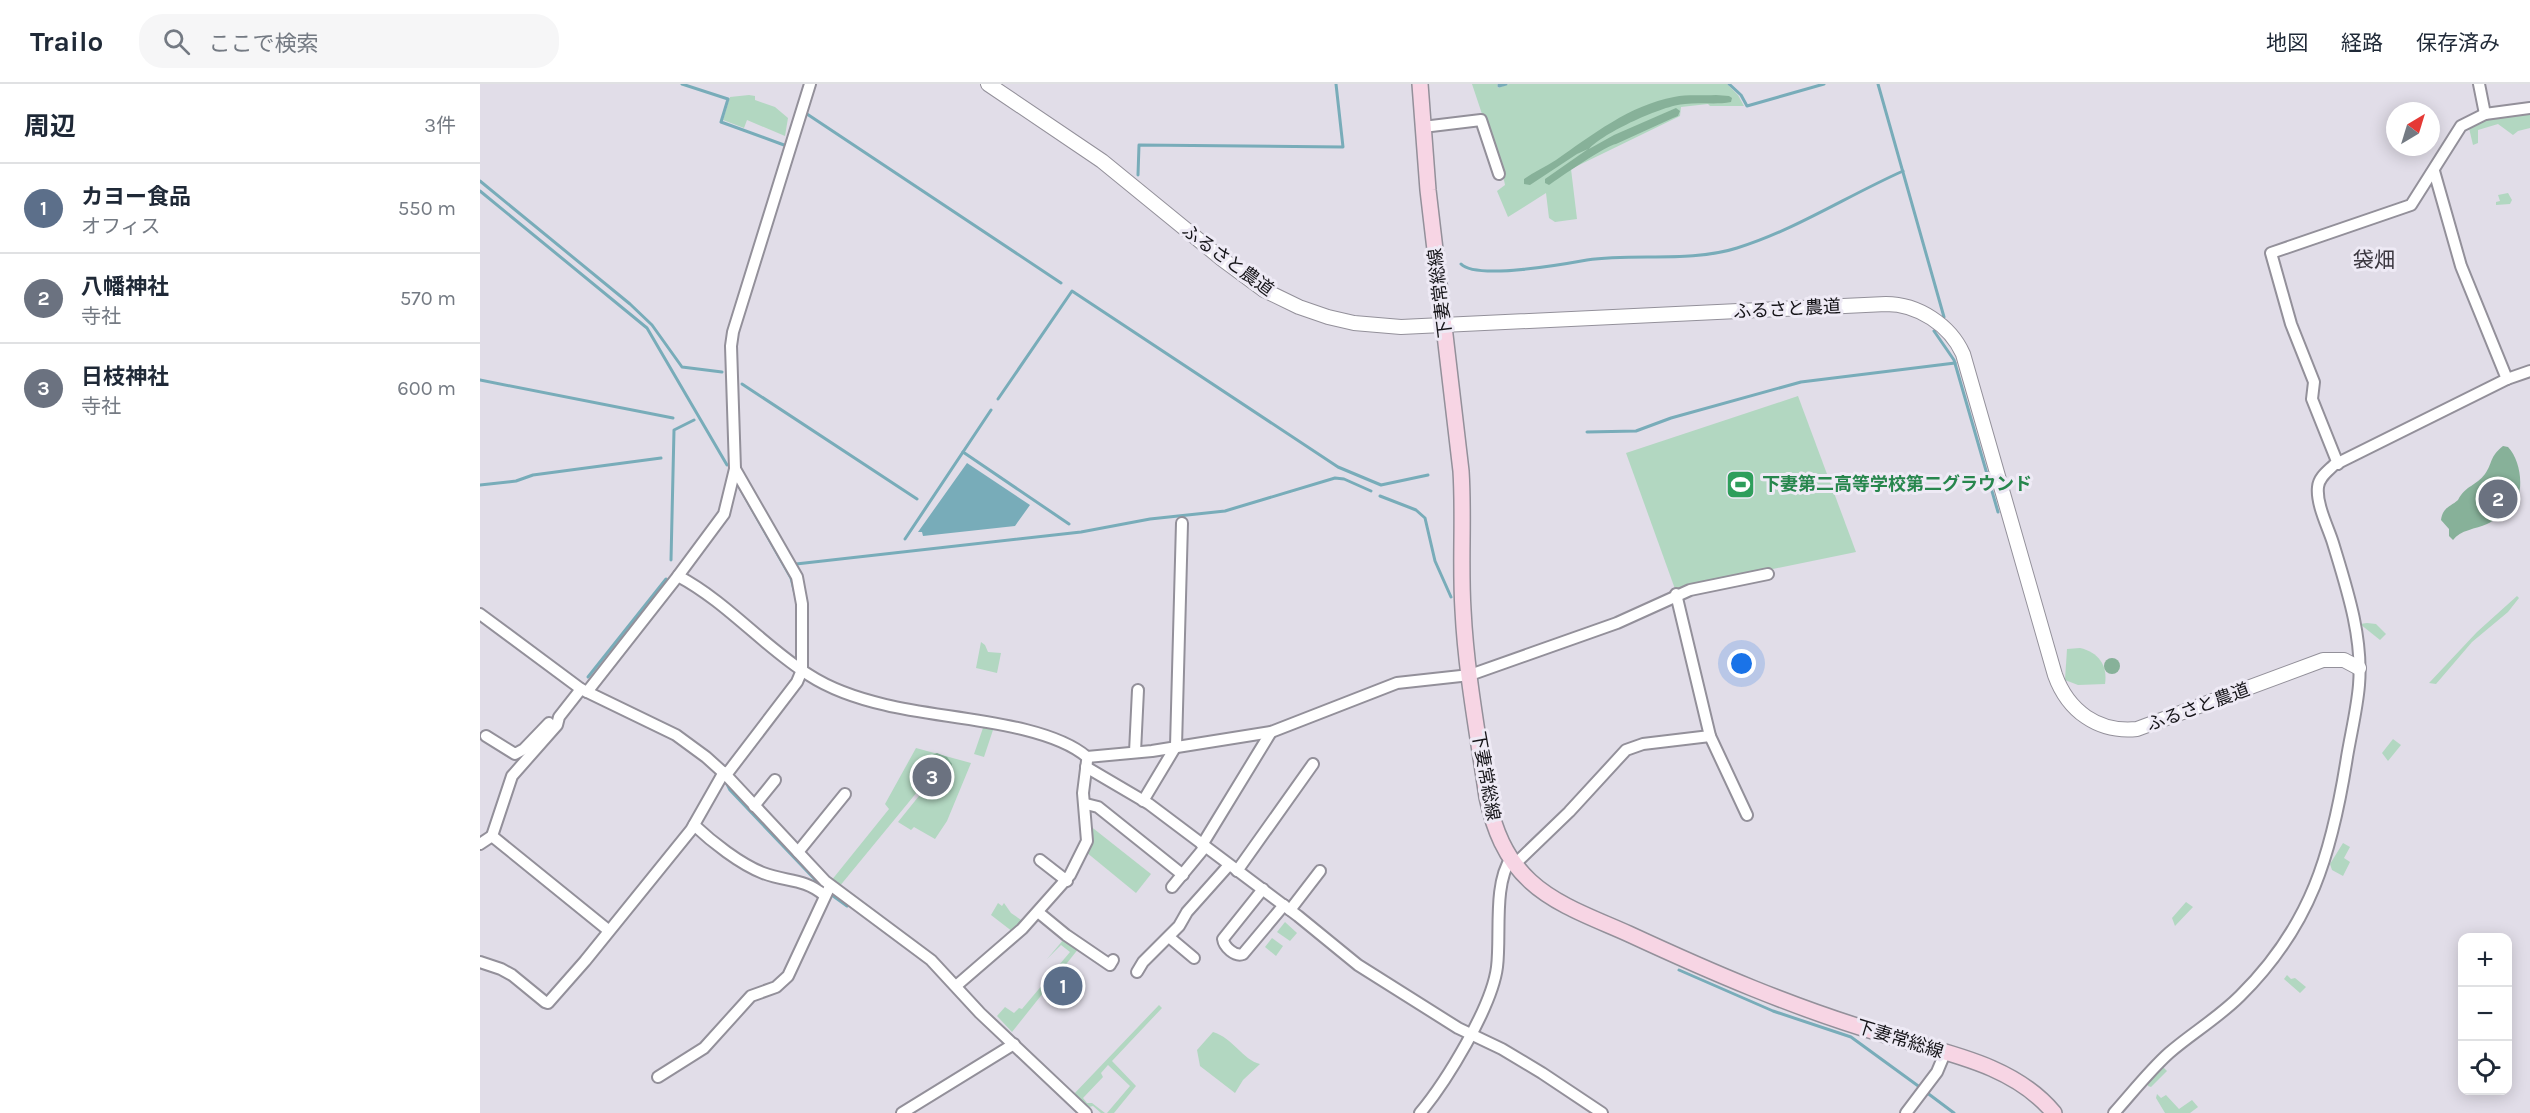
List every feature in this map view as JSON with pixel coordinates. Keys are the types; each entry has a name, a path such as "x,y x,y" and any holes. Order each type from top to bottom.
{"main road":[{"name":"下妻常総線","path":"1420,84 1463,499 1461,581 1470,675 1490,812 1497,835 1513,861 1538,888 1560,902 1726,979 1819,1014 2007,1075 2030,1090 2054,1113"}],"street":[{"path":"486,736 516,754 520,753 553,719 559,717 584,691 678,576 724,514 735,469 731,357 733,332 810,84"},
{"name":"ふるさと農道","path":"988,84 1102,161 1229,264 1274,295 1319,314 1354,323 1401,327 1886,304 1913,308 1946,329 1963,354 2055,675 2067,699 2080,713 2101,725 2121,730 2137,729 2323,660 2341,660 2359,668"},
{"path":"2479,84 2485,114"},
{"path":"2338,464 2312,399 2314,382 2290,324 2271,253 2411,205 2461,126 2485,114 2530,108"},
{"path":"1424,127 1481,120 1498,174"},
{"path":"2434,171 2461,266 2507,379"},
{"path":"2114,1113 2169,1053 2240,996 2274,958 2304,911 2323,868 2333,836 2356,707 2359,668 2350,597 2318,493 2318,484 2324,475 2338,464 2507,379 2530,371"},
{"path":"480,962 501,969 548,1002 585,962 608,930 694,825 725,774 796,682 802,670 802,604 797,577 735,469"},
{"path":"1143,801 1176,746 1182,523"},
{"path":"1087,762 1135,752 1271,732 1397,683 1470,675 1617,622 1676,594 1768,574"},
{"path":"678,576 706,594 802,670 814,678 860,698 889,706 1041,734 1071,745 1087,762 1263,889 1358,964 1470,1034 1532,1067 1602,1113"},
{"path":"1676,594 1710,736 1747,815"},
{"path":"480,614 584,691 682,738 725,774 798,852 827,890"},
{"path":"1135,752 1138,690"},
{"path":"559,717 557,724 512,776 483,840 608,930"},
{"path":"1172,887 1204,846 1271,732"},
{"path":"1420,1113 1434,1096 1470,1034 1493,988 1497,968 1503,875 1513,861 1569,812 1626,750 1642,744 1710,736"},
{"path":"956,986 1038,912 1067,881 1087,841 1086,804 1083,793 1087,762"},
{"path":"1137,972 1143,962 1179,926 1186,912 1233,868 1313,764"},
{"path":"754,806 775,780"},
{"path":"798,852 845,794"},
{"path":"1086,804 1098,807 1183,875"},
{"path":"694,825 711,841 758,871 827,890 913,944 1086,1113"},
{"path":"1040,860 1067,881"},
{"path":"1263,889 1223,939 1225,945 1236,954 1243,954 1320,871"},
{"path":"658,1077 704,1048 751,996 776,987 788,976 827,890"},
{"path":"1038,912 1066,935 1110,965 1113,960"},
{"path":"1168,937 1194,958"},
{"path":"902,1113 1014,1044"},
{"path":"1906,1113 1937,1072 1945,1053"}],"green space":[{"path":"1472,84 1497,84 1498,88 1509,84 1727,84 1738,95 1744,106 1710,106 1708,104 1681,107 1680,116 1571,169 1577,219 1555,222 1549,218 1546,193 1508,217 1497,191 1505,185 1504,180"},
{"path":"755,96 755,100 775,107 788,118 785,136 747,120 744,128 723,120 730,97"},
{"path":"1679,96 1729,96 1732,98 1731,102 1685,104 1649,114 1607,135 1589,149 1614,135 1676,108 1680,111 1678,116 1603,150 1549,185 1545,183 1545,179 1588,149 1530,185 1524,184 1524,179 1528,176 1612,122 1642,107"},
{"path":"2530,111 2530,128 2513,135 2498,124 2478,130 2478,143 2473,145 2469,128 2485,119"},
{"path":"2508,193 2512,200 2510,204 2496,205 2496,202 2500,201 2498,195"},
{"name":"下妻第二高等学校第二グラウンド","path":"1798,396 1856,552 1675,589 1626,453"},
{"path":"2503,446 2508,447 2513,454 2519,472 2520,491 2513,508 2507,514 2464,532 2453,540 2449,536 2449,529 2441,520 2443,512 2458,500 2464,491 2482,478 2495,453"},
{"path":"2517,596 2519,598 2508,612 2472,642 2436,684 2429,683 2477,632"},
{"path":"2360,624 2376,624 2386,634 2380,640"},
{"path":"981,642 988,652 1001,653 997,673 976,668"},
{"path":"2080,648 2097,656 2100,660 2105,671 2105,684 2078,685 2065,680 2067,649"},
{"path":"2112,658 2120,666 2112,674 2104,666"},
{"path":"984,725 994,727 984,757 974,754"},
{"path":"2393,739 2401,745 2388,761 2382,753"},
{"path":"916,748 971,763 947,821 935,839 914,827 911,830 898,822 923,791 930,787 941,788 944,785 943,781 952,781 951,768 941,755 932,762 936,765 936,769 839,887 831,881 889,809 885,804"},
{"path":"937,753 947,757 952,764 950,773 953,779 943,781 944,785 938,792 930,789 929,785 934,780 931,775 937,767 930,759"},
{"path":"1089,825 1151,874 1136,893 1086,852"},
{"path":"2343,843 2350,847 2344,858 2350,862 2343,876 2332,870 2330,864"},
{"path":"2186,902 2193,907 2175,926 2172,918"},
{"path":"998,903 1002,906 1004,903 1011,913 1024,922 1013,932 991,915"},
{"path":"1285,922 1297,933 1290,941 1277,932"},
{"path":"1272,938 1283,946 1276,956 1265,947"},
{"path":"1064,939 1079,948 1012,1032 997,1016 1005,1007 1014,1013 1019,1008 1022,1009 1070,952 1061,945 1047,959"},
{"path":"2287,975 2306,987 2300,993 2284,979"},
{"path":"1159,1005 1162,1008 1112,1061 1136,1086 1114,1113 1107,1113 1130,1086 1108,1065 1101,1073 1103,1077 1083,1098 1087,1103 1092,1103 1105,1113 1101,1113 1093,1106 1085,1108 1073,1095"},
{"path":"1213,1032 1260,1064 1243,1080 1235,1093 1200,1066 1197,1050"},
{"path":"2163,1067 2167,1071 2151,1087 2148,1086 2148,1081"},
{"path":"2157,1094 2161,1098 2166,1095 2179,1109 2192,1100 2198,1107 2190,1113 2165,1113 2156,1098"}],"water":[{"path":"967,463 1030,505 1015,526 923,536 922,532 918,532"}],"waterway":[{"path":"682,84 728,99 721,122 784,145"},
{"path":"1138,175 1139,145 1343,147 1336,84"},
{"path":"1499,84 1499,86 1506,84"},
{"path":"1729,84 1741,95 1747,106 1824,84"},
{"path":"1878,84 1944,317"},
{"path":"807,114 1061,283"},
{"path":"1461,264 1470,269 1502,271 1606,258 1681,257 1719,253 1780,232 1903,171"},
{"path":"480,181 630,304 652,325 682,367 722,372"},
{"path":"480,191 647,328 727,465"},
{"path":"998,399 1072,291 1338,467 1381,485 1428,475"},
{"path":"1934,331 1954,360 1998,512"},
{"path":"1587,432 1636,431 1671,418 1801,382 1955,363"},
{"path":"480,380 673,418"},
{"path":"742,384 917,499"},
{"path":"905,539 991,410"},
{"path":"671,560 674,430 694,420"},
{"path":"963,452 1069,524"},
{"path":"480,485 516,481 533,475 661,458"},
{"path":"796,564 1081,532 1150,519 1225,511 1335,478 1344,479 1371,491"},
{"path":"737,483 791,578 796,598"},
{"path":"1380,496 1416,510 1425,518 1435,561 1451,597"},
{"path":"588,677 666,579"},
{"path":"511,770 524,754"},
{"path":"726,782 730,790 824,889"},
{"path":"829,893 847,906"},
{"path":"1679,970 1773,1011 1851,1037 1921,1088"},
{"path":"1926,1092 1954,1113"}],"place":[{"name":"下妻第二高等学校第二グラウンド","path":"1741,484"},
{"name":"八幡神社","path":"2498,499"},
{"name":"日枝神社","path":"932,777"},
{"name":"カヨー食品","path":"1063,986"}],"district":[{"name":"袋畑","path":"2374,260"}]}
